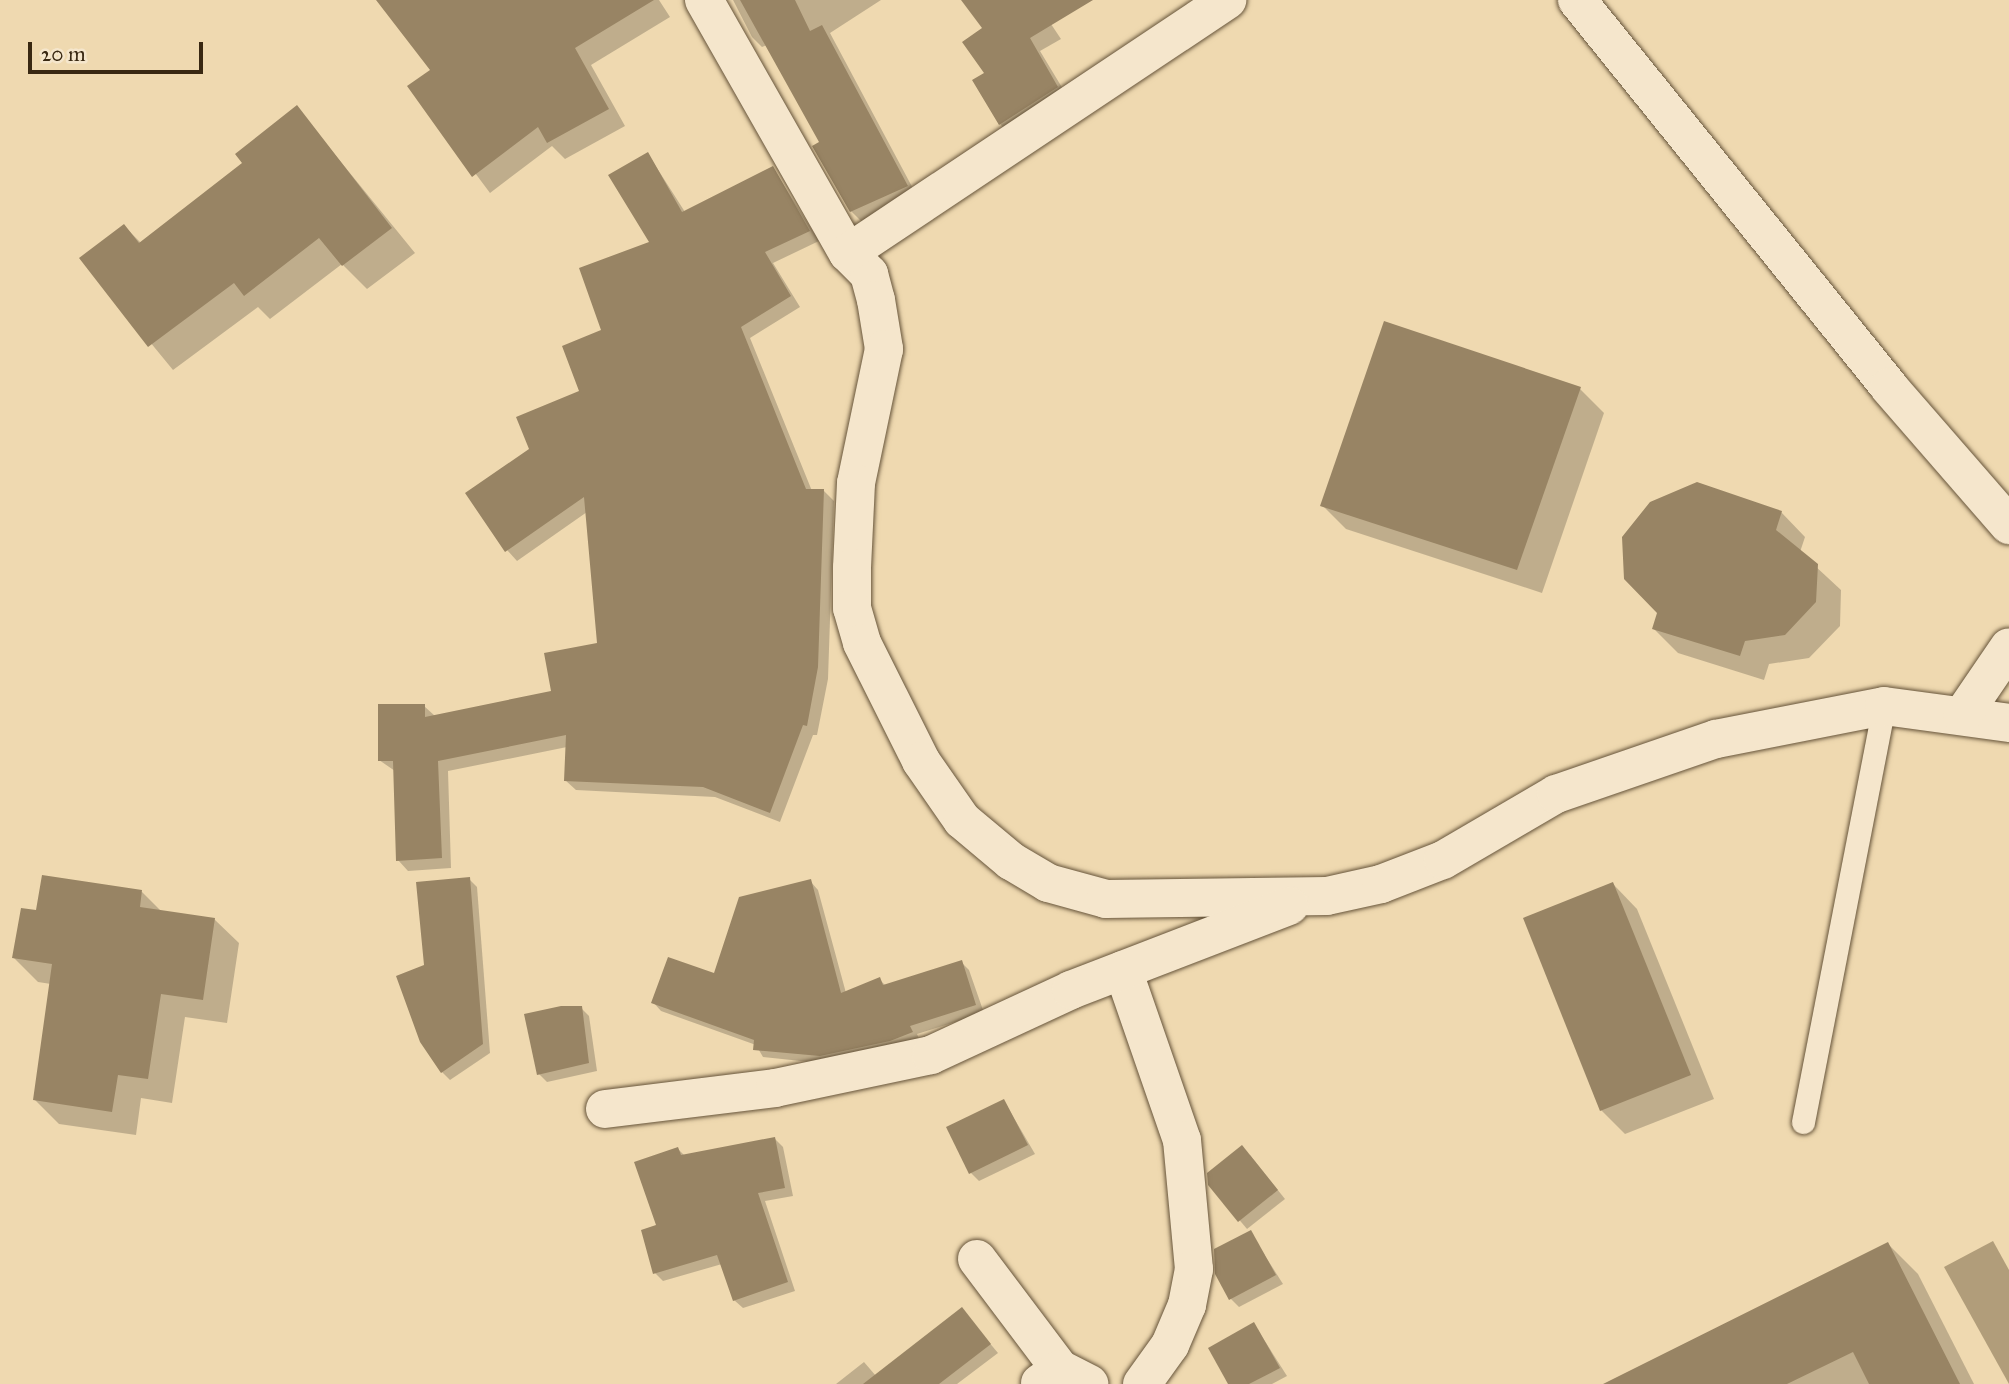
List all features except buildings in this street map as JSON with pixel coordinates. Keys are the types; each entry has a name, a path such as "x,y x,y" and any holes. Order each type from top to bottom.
{"street":[{"path":"704,0 848,253 869,274 884,349 856,483 852,608 888,702 941,792 962,820 1011,861 1059,886 1106,899 1314,897"},
{"path":"848,253 1227,0"},
{"path":"1577,0 1889,387 2009,525"},
{"path":"1962,716 2009,647"},
{"path":"605,1109 775,1088 931,1055 1123,970 1314,897 1381,884 1443,860 1556,794 1716,739 1884,706 2009,723"},
{"path":"1123,970 1182,1140 1194,1269 1187,1305 1170,1345 1142,1384"},
{"path":"977,1259 1062,1379"}],"lane":[{"path":"1803,1122 1884,706"}],"shaded area":[{"path":"1993,1241 2009,1270 2009,1384 1944,1267"}]}
